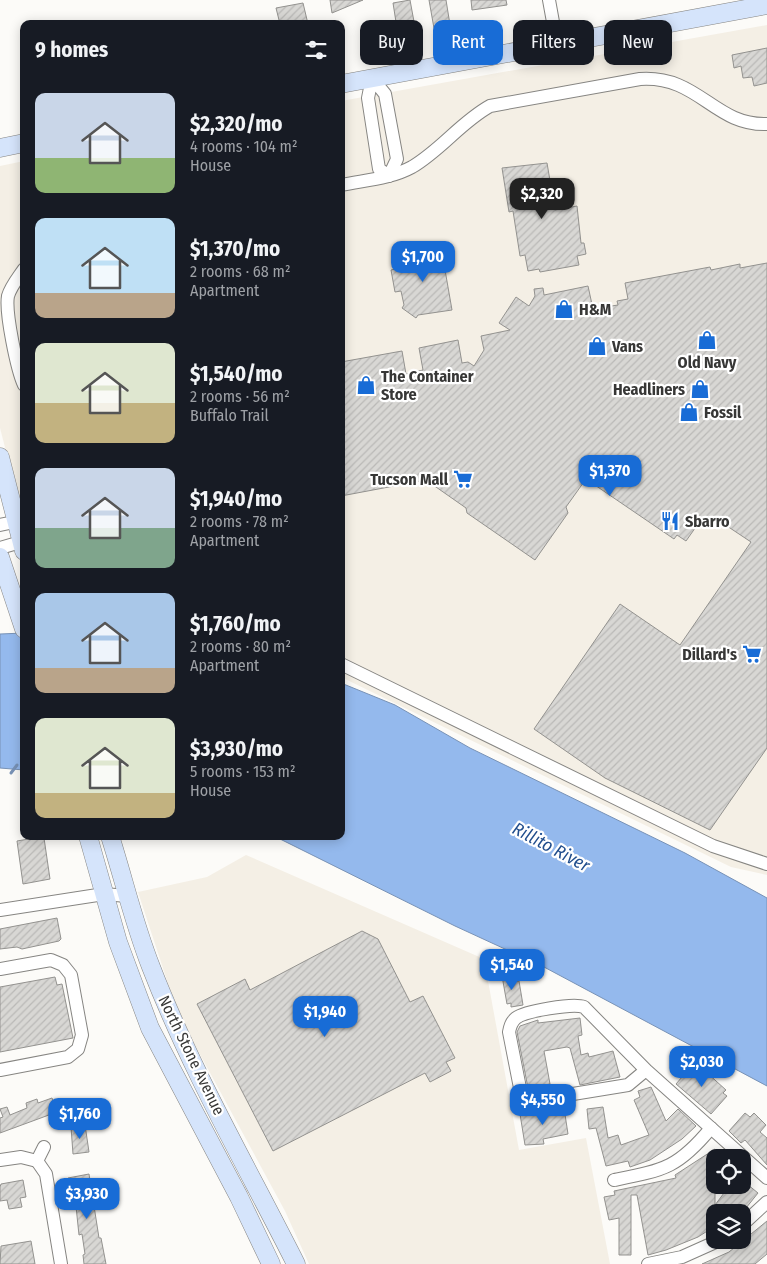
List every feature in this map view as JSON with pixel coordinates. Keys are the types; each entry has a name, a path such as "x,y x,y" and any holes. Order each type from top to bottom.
{"main road":[{"path":"594,37 767,5"},
{"path":"345,83 513,52"},
{"path":"0,148 20,144"},
{"path":"0,457 13,522 20,538"},
{"path":"0,557 20,618"},
{"name":"North Stone Avenue","path":"89,840 121,950 150,1028 239,1197 271,1264"},
{"name":"North Stone Avenue","path":"111,840 151,967 183,1041 296,1264"}],"street":[{"path":"549,0 553,20"},
{"path":"372,78 368,98 379,168 389,176"},
{"path":"372,78 385,94 397,159 389,176"},
{"path":"345,184 389,176 412,167 433,152 477,113 490,106 640,79 653,78 674,82 692,90 734,118 749,123 767,124"},
{"path":"20,275 12,288 7,302 20,373"},
{"path":"0,548 20,545"},
{"path":"345,666 713,846 767,864"},
{"path":"1,909 104,894 128,896"},
{"path":"0,969 51,960 63,965 71,975 82,1035 78,1049 68,1057 0,1070"},
{"path":"646,1070 633,1082 618,1087 537,1102 530,1101 521,1093 509,1032 511,1025 515,1019 523,1014 579,1005 584,1007 646,1070 767,1178"},
{"path":"614,1180 654,1172 683,1158 711,1128"},
{"path":"37,1161 44,1148"},
{"path":"0,1160 21,1157 37,1161 46,1174 61,1264"},
{"path":"751,1217 767,1202"},
{"path":"648,1264 682,1257 706,1246"}],"shaded area":[{"path":"767,25 767,875 731,867 345,679 345,100 543,65 594,65 594,56 604,54 604,65 672,65 672,42"},
{"path":"20,162 20,506 0,428 0,166"},
{"path":"246,855 484,959 519,1150 586,1138 610,1264 309,1264 285,1211 178,1014 138,892 207,877"}],"water":[{"path":"20,633 20,770 0,768 0,634"},
{"name":"Rillito River","path":"345,685 395,705 470,748 685,853 767,898 767,1086 544,967 455,926 282,840 345,840"}],"building":[{"path":"330,0 363,0 332,13"},
{"path":"410,0 414,20 396,20 393,3"},
{"path":"429,0 446,0 449,20 433,20 433,23"},
{"path":"471,0 506,0 507,5 472,10"},
{"path":"303,3 307,20 279,20 276,8"},
{"path":"767,48 767,83 754,86 752,77 743,78 741,66 734,68 732,55"},
{"path":"547,163 555,210 577,206 581,243 584,243 586,254 577,256 579,265 540,272 539,269 528,271 525,255 520,256 513,211 509,212 502,168"},
{"path":"441,247 452,310 418,315 416,318 402,308 404,305 401,291 395,292 391,270 404,267 402,254"},
{"name":"Tucson Mall","path":"767,263 767,748 710,830 605,778 534,729 620,604 680,645 751,542 718,520 698,524 686,541 677,535 674,539 586,479 566,507 568,513 535,560 467,513 466,508 426,480 345,495 345,361 402,351 406,374 423,370 419,348 458,340 462,363 468,362 474,366 484,350 481,336 510,330 499,323 516,297 529,306 535,296 534,289 543,288 544,295 588,286 593,309 618,305 617,301 628,299 625,283 710,267 711,270 740,264 740,268"},
{"path":"44,840 50,879 23,884 17,841"},
{"path":"57,918 61,939 59,941 22,949 17,947 0,949 0,929"},
{"path":"362,931 378,939 410,1002 423,996 455,1058 446,1062 451,1071 430,1082 425,1073 273,1151 197,1004 245,979 250,990"},
{"path":"512,974 514,982 519,981 523,1005 511,1007 511,1003 507,1004 502,976"},
{"path":"55,977 57,985 62,984 73,1038 0,1052 0,987"},
{"path":"580,1018 582,1035 578,1036 581,1055 588,1053 589,1057 613,1051 620,1077 580,1085 570,1048 567,1047 544,1051 550,1084 528,1088 517,1032 520,1026 538,1020 538,1023"},
{"path":"695,1062 726,1090 723,1093 727,1096 711,1114 676,1084"},
{"path":"651,1087 666,1121 678,1109 696,1126 682,1139 650,1160 630,1167 628,1161 606,1166 596,1128 589,1129 587,1109 603,1107 608,1138 618,1135 621,1145 649,1135 634,1100 640,1097 638,1091"},
{"path":"52,1098 57,1112 0,1133 0,1118 3,1117 0,1109 7,1107 10,1115 27,1108 26,1103 37,1099 38,1103"},
{"path":"564,1108 568,1134 543,1139 544,1144 525,1145 520,1114"},
{"path":"745,1113 750,1117 754,1113 766,1125 760,1132 767,1138 767,1165 745,1140 741,1143 729,1131"},
{"path":"85,1125 89,1152 73,1154 71,1127"},
{"path":"706,1155 706,1194 715,1194 715,1204 706,1204 706,1232 666,1250 648,1255 637,1195 631,1195 631,1255 619,1255 619,1218 609,1220 604,1197 615,1195 614,1191 676,1178 675,1175"},
{"path":"89,1174 99,1238 101,1238 106,1264 84,1264 83,1255 85,1254 82,1234 79,1235 75,1197 72,1198 68,1178"},
{"path":"23,1180 26,1197 20,1198 22,1207 9,1209 7,1200 0,1201 1,1184"},
{"path":"751,1187 758,1193 749,1204 716,1204 723,1194 751,1194"},
{"path":"767,1221 767,1254 755,1264 702,1264 733,1249 751,1249 751,1234"},
{"path":"31,1241 35,1264 0,1264 1,1246"}],"waterway":[{"path":"11,773 17,765"}],"place":[{"name":"H&M","path":"564,309"},
{"name":"Old Navy","path":"707,340"},
{"name":"Vans","path":"597,346"},
{"name":"The Container Store","path":"366,385"},
{"name":"Headliners","path":"700,389"},
{"name":"Fossil","path":"689,412"},
{"name":"Tucson Mall","path":"463,479"},
{"name":"Sbarro","path":"670,521"},
{"name":"Dillard's","path":"752,654"}]}
